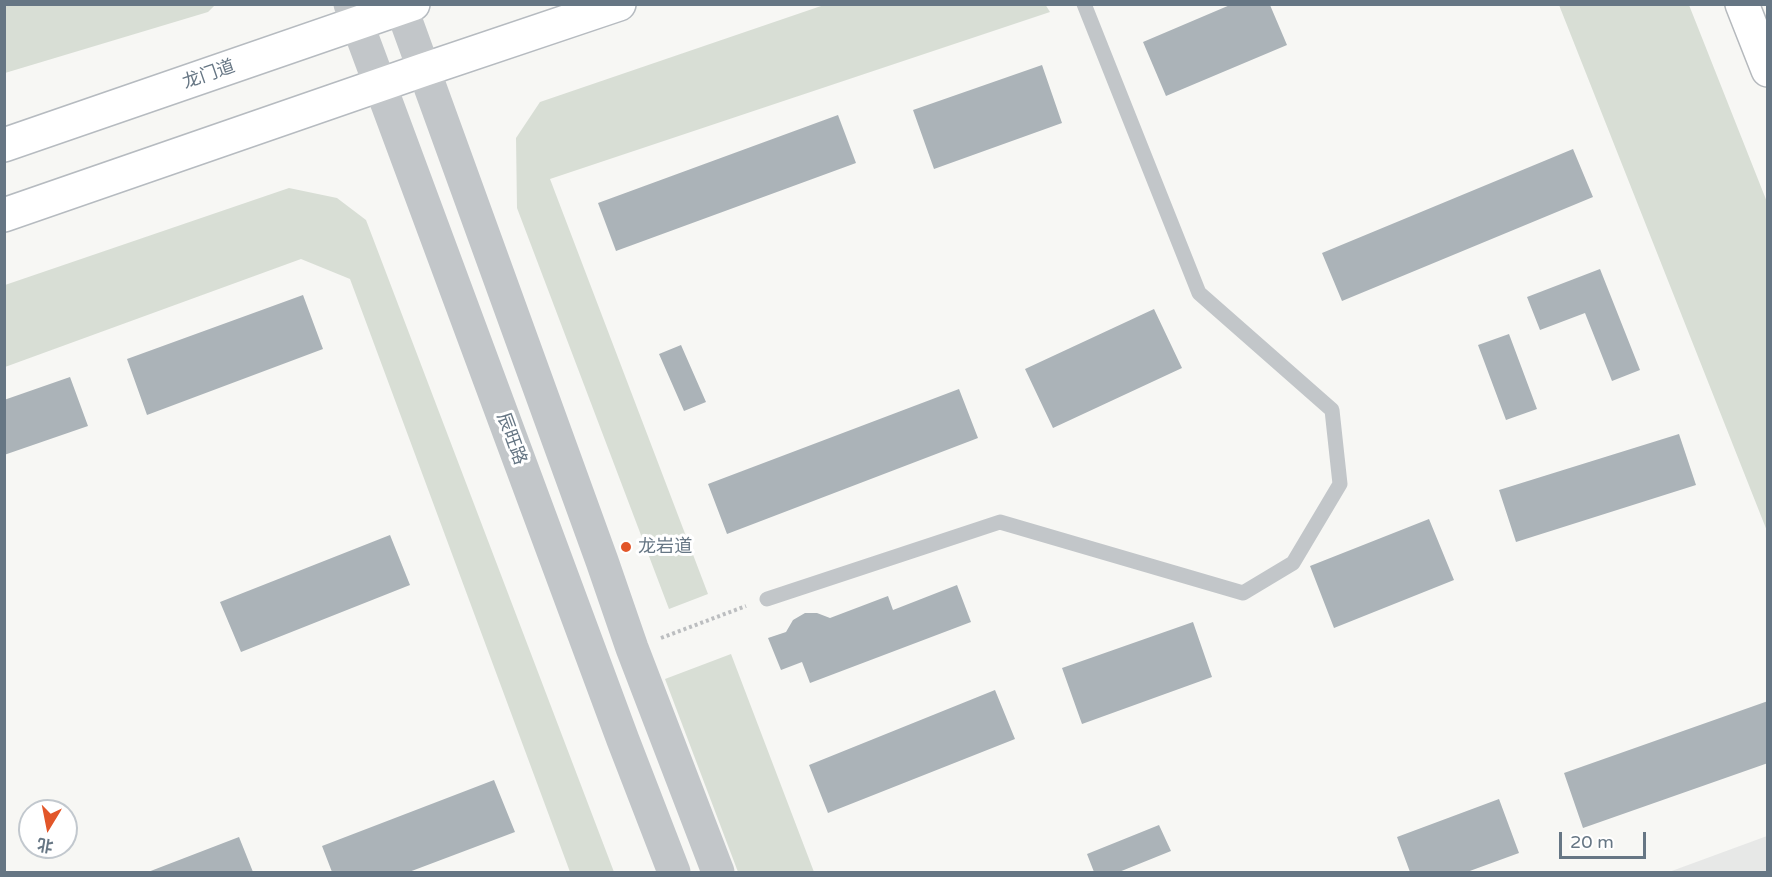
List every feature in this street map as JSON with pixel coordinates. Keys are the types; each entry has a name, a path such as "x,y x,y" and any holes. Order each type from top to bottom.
{"main road":[{"path":"4,215 619,4"},
{"path":"1742,4 1767,70"},
{"name":"龙门道","path":"4,145 353,14 405,6"},
{"path":"423,70 508,39"},
{"path":"262,126 379,85"}],"street":[{"path":"405,6 423,70 632,648 718,873"},
{"name":"辰旺路","path":"353,14 674,873"}],"lane":[{"path":"767,599 1000,522 1244,592 1293,563 1340,484 1332,410 1198,293 1084,4"}],"path":[{"path":"632,648 767,599"}],"shaded area":[{"path":"5,4 215,5 208,12 5,73"},
{"path":"1045,4 1050,12 550,179 708,594 669,609 517,208 516,138 540,102 824,5"},
{"path":"1559,5 1689,5 1767,202 1767,531"},
{"path":"289,188 337,198 366,220 614,872 570,872 350,279 301,259 5,367 5,285"},
{"path":"731,654 814,872 738,872 665,679"},
{"path":"1767,836 1767,872 1669,872"}],"building":[{"path":"1230,5 1270,5 1287,45 1166,96 1143,42"},
{"path":"1042,65 1062,123 934,169 913,110"},
{"path":"838,115 856,163 616,251 598,203"},
{"path":"1573,149 1593,197 1342,301 1322,253"},
{"path":"1600,269 1640,370 1612,381 1585,313 1540,330 1527,297"},
{"path":"303,295 323,349 147,415 127,359"},
{"path":"1154,309 1182,368 1053,428 1025,369"},
{"path":"1509,334 1537,409 1506,420 1478,345"},
{"path":"681,345 706,402 684,411 659,354"},
{"path":"70,377 88,426 4,455 4,400"},
{"path":"959,389 978,438 727,534 708,484"},
{"path":"1679,434 1696,485 1516,542 1499,490"},
{"path":"1429,519 1454,580 1334,628 1310,566"},
{"path":"390,535 410,585 241,652 220,602"},
{"path":"957,585 971,622 810,683 802,662 781,670 768,638 786,632 793,620 805,613 817,613 830,618 888,596 893,610"},
{"path":"1193,622 1212,677 1082,724 1062,668"},
{"path":"995,690 1015,739 828,813 809,765"},
{"path":"1768,701 1768,763 1583,828 1564,773"},
{"path":"494,780 515,832 409,872 332,872 322,846"},
{"path":"1499,799 1519,853 1467,872 1410,872 1397,837"},
{"path":"1159,825 1171,851 1119,872 1094,872 1087,854"},
{"path":"239,837 253,872 148,872"}],"place":[{"name":"龙岩道","path":"626,547"}]}
